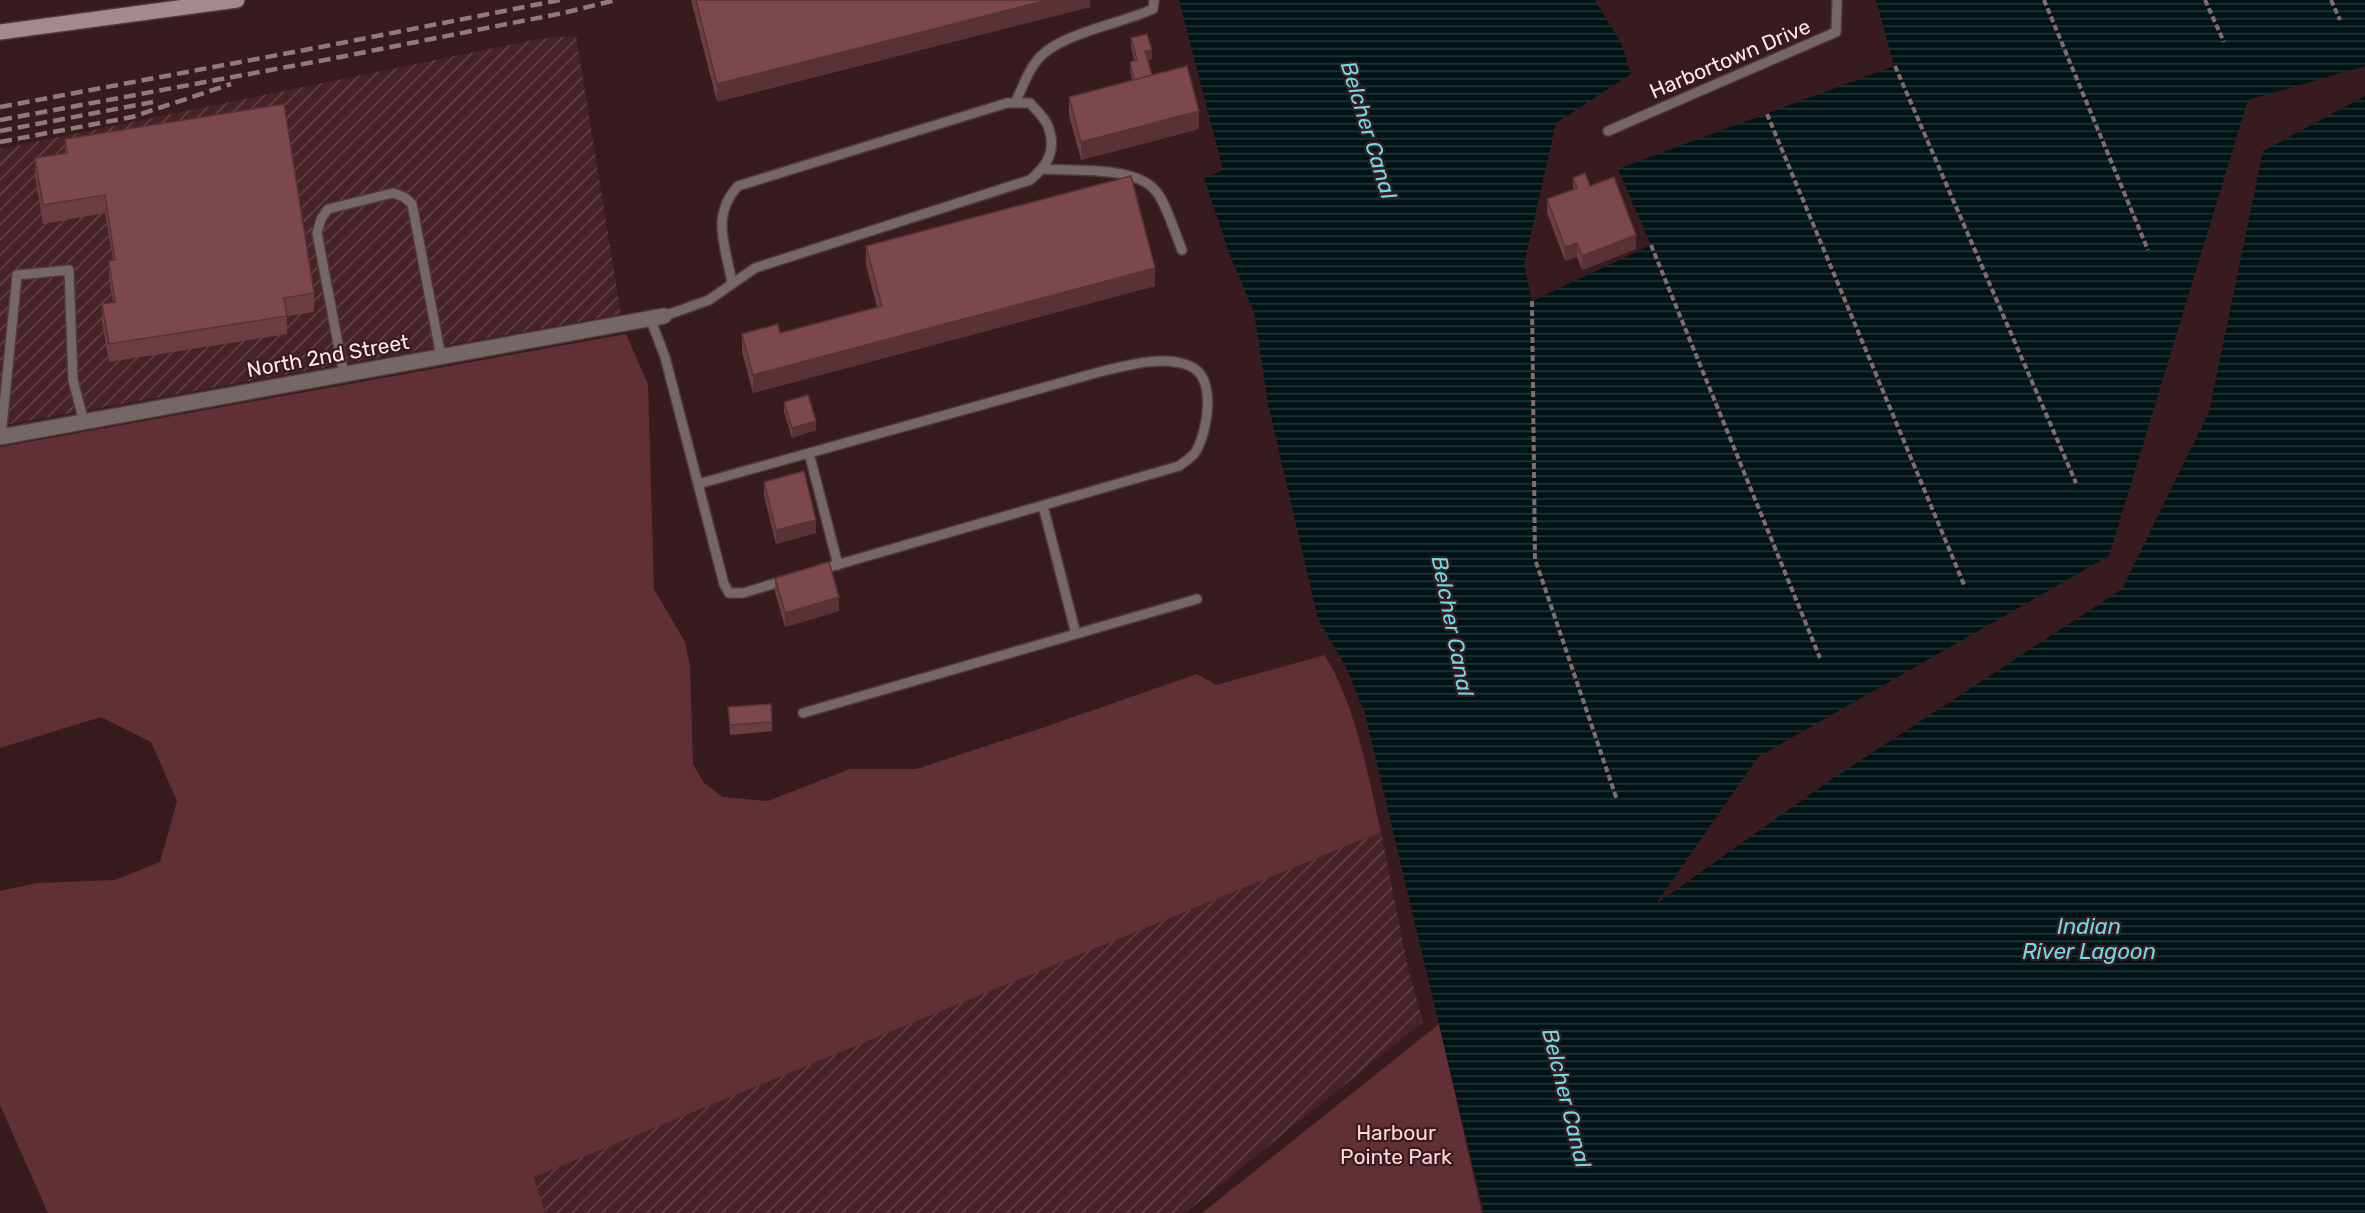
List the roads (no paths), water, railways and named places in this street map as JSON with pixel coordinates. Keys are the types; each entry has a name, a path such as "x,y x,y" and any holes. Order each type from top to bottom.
{"street":[{"path":"0,33 237,0"},
{"name":"North 2nd Street","path":"1,437 657,317"}],"lane":[{"path":"1015,103 1033,66 1043,54 1069,39 1153,9 1154,0"},
{"name":"Harbortown Drive","path":"1608,131 1836,32 1837,0"},
{"path":"732,283 721,221 727,198 738,186 1007,103 1030,103 1048,126 1052,153 1043,169 1029,180 755,268 709,300 657,317 664,357 724,584 729,593 743,593 796,577"},
{"path":"1043,169 1125,175 1148,184 1157,192 1182,250"},
{"path":"344,375 317,233 321,219 328,208 393,193 405,197 412,204 441,357"},
{"path":"1,437 16,274 69,270 73,380 84,422"},
{"path":"698,484 1103,371 1150,361 1192,367 1203,379 1209,410 1196,452 1179,466 807,574"},
{"path":"809,453 838,565"},
{"path":"1043,506 1076,634"},
{"path":"803,713 1197,599"}],"water":[{"name":"Indian River Lagoon","path":"1179,0 1595,0 1622,45 1631,74 1556,123 1524,265 1532,301 1651,245 1618,169 1894,66 1876,0 2365,0 2365,66 2248,100 2109,556 1758,757 1656,904 1829,781 2122,589 2209,412 2263,151 2365,96 2365,1213 1484,1213 1365,714 1347,669 1318,619 1268,404 1254,312 1229,253 1204,178 1223,170"}],"railway":[{"path":"0,107 560,0"},
{"path":"0,120 330,59 563,13 616,0"},
{"path":"0,142 132,117 231,84"},
{"path":"0,131 153,102"}],"water label":[{"name":"Belcher Canal","path":"1369,130"},
{"name":"Belcher Canal","path":"1453,626"},
{"name":"Belcher Canal","path":"1567,1098"}],"park label":[{"name":"Harbour Pointe Park","path":"1396,1145"}]}
